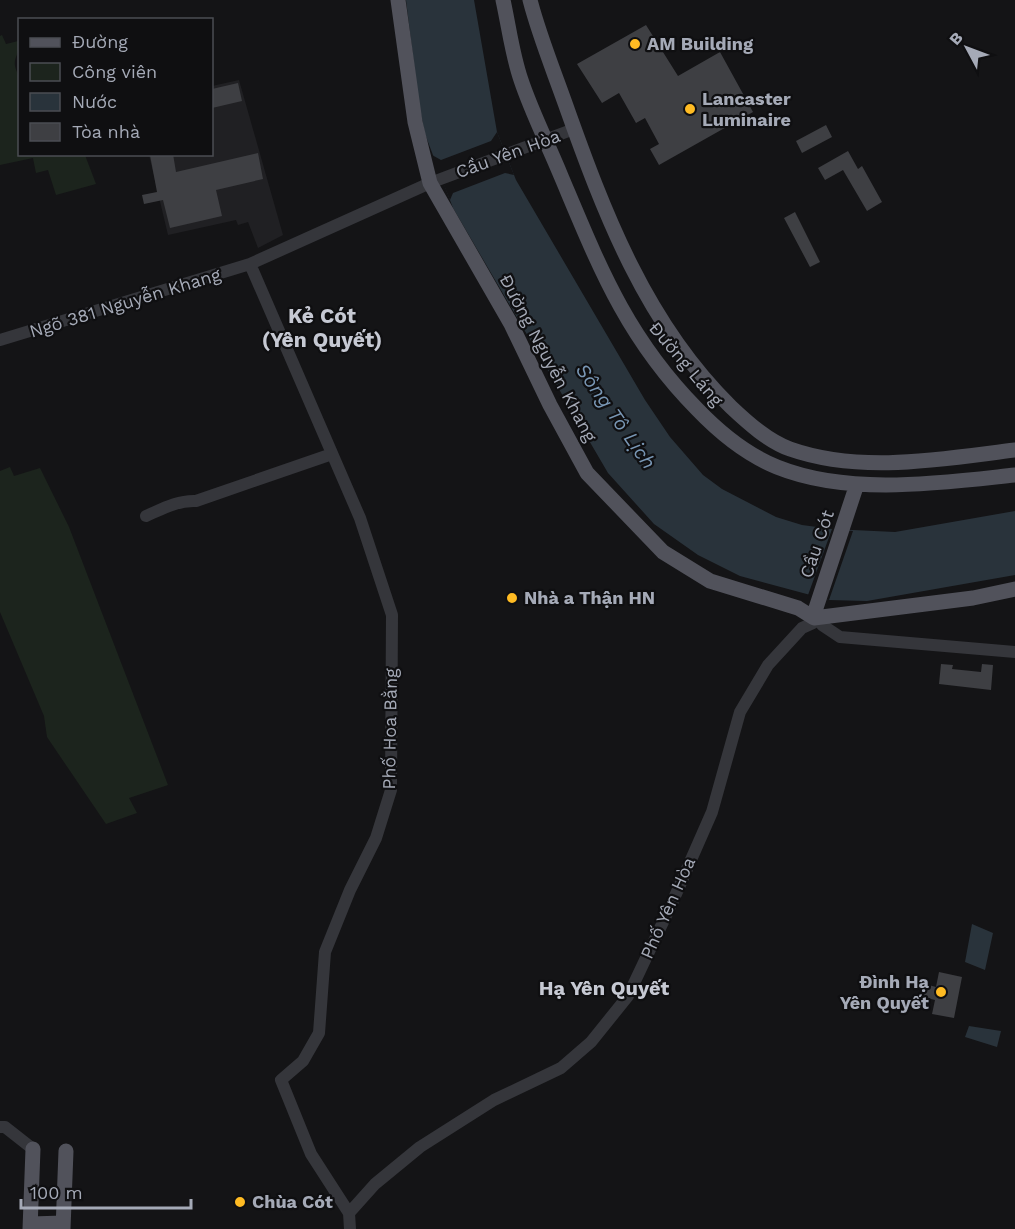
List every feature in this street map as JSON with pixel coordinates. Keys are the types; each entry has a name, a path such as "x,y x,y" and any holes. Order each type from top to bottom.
{"main road":[{"name":"Đường Nguyễn Khang","path":"398,0 415,122 436,181 586,473 663,552 710,581 798,608 818,620"},
{"name":"Đường Láng","path":"502,0 521,81 607,282 632,330 651,359 727,438 777,467 857,484 926,483 1009,476"},
{"name":"Đường Láng","path":"530,0 597,192 632,269 671,336 697,370 741,416 789,448 849,462 881,463 1008,451"},
{"path":"607,282 632,269"},
{"path":"1008,451 1009,476"},
{"name":"Cầu Cót","path":"818,620 819,598 857,484"},
{"path":"818,620 974,598 1015,589"},
{"path":"33,1149 31,1226 63,1226 66,1151"}],"street":[{"name":"Cầu Yên Hòa","path":"250,264 436,181 574,129"},
{"name":"Ngõ 381 Nguyễn Khang","path":"0,340 250,264"},
{"name":"Phố Hoa Bằng","path":"250,264 366,533 392,615 391,790 376,838 340,912 325,952 320,1033 303,1061 281,1080 311,1154 349,1213"},
{"path":"146,516 185,501 196,501 332,454"},
{"name":"Đường Nguyễn Khang","path":"818,620 840,637 1015,652"},
{"name":"Phố Yên Hòa","path":"349,1213 375,1184 419,1148 494,1100 561,1068 599,1033 628,996 712,812 740,712 768,665 802,628 818,620"},
{"path":"0,1127 4,1127 33,1149"},
{"path":"349,1213 350,1229"}],"shaded area":[{"path":"239,80 283,235 258,248 248,222 238,225 236,220 168,235 149,156 213,156 213,86"}],"green space":[{"path":"2,35 6,44 18,41 15,63 18,74 18,156 85,156 96,184 56,195 48,170 36,173 33,158 0,165 0,36"},
{"path":"10,467 14,476 40,468 69,527 168,785 129,798 137,813 106,824 47,737 44,716 0,612 0,471"}],"water":[{"name":"Sông Tô Lịch","path":"406,0 474,0 497,132 516,180 645,400 670,437 703,475 722,489 776,517 802,525 832,529 895,532 1015,511 1015,575 867,601 829,600 740,576 698,555 654,524 608,473 453,208 425,134 419,105"},
{"path":"972,924 993,933 985,970 965,962"},
{"path":"969,1026 1001,1031 997,1047 965,1037"}],"pier":[{"path":"497,132 514,175 505,173 453,193 450,200 432,155 441,160 491,141"},
{"path":"832,529 853,531 829,600 808,595"}],"building":[{"name":"Lancaster Luminaire","path":"646,25 678,76 720,52 753,112 659,165 650,149 659,144 645,118 636,123 619,93 602,103 577,64"},
{"path":"238,83 242,101 213,108 213,89"},
{"path":"826,125 832,137 802,153 796,141"},
{"path":"848,151 858,169 862,166 882,202 867,211 843,170 825,180 818,168"},
{"path":"258,153 263,179 216,190 222,216 170,228 163,200 144,204 142,195 157,192 150,156 173,156 176,172"},
{"path":"795,212 820,262 810,267 784,218"},
{"path":"941,664 953,665 952,669 981,672 982,664 993,665 991,690 939,684"},
{"name":"Đình Hạ Yên Quyết","path":"939,972 962,977 954,1018 932,1014 935,1000 923,997 925,984 936,987"}],"place":[{"name":"AM Building","path":"635,44"},
{"name":"Lancaster Luminaire","path":"690,109"},
{"name":"Nhà a Thận HN","path":"512,598"},
{"name":"Đình Hạ Yên Quyết","path":"941,992"},
{"name":"Chùa Cót","path":"240,1202"}],"district":[{"name":"Kẻ Cót (Yên Quyết)","path":"322,328"},
{"name":"Hạ Yên Quyết","path":"604,988"}]}
